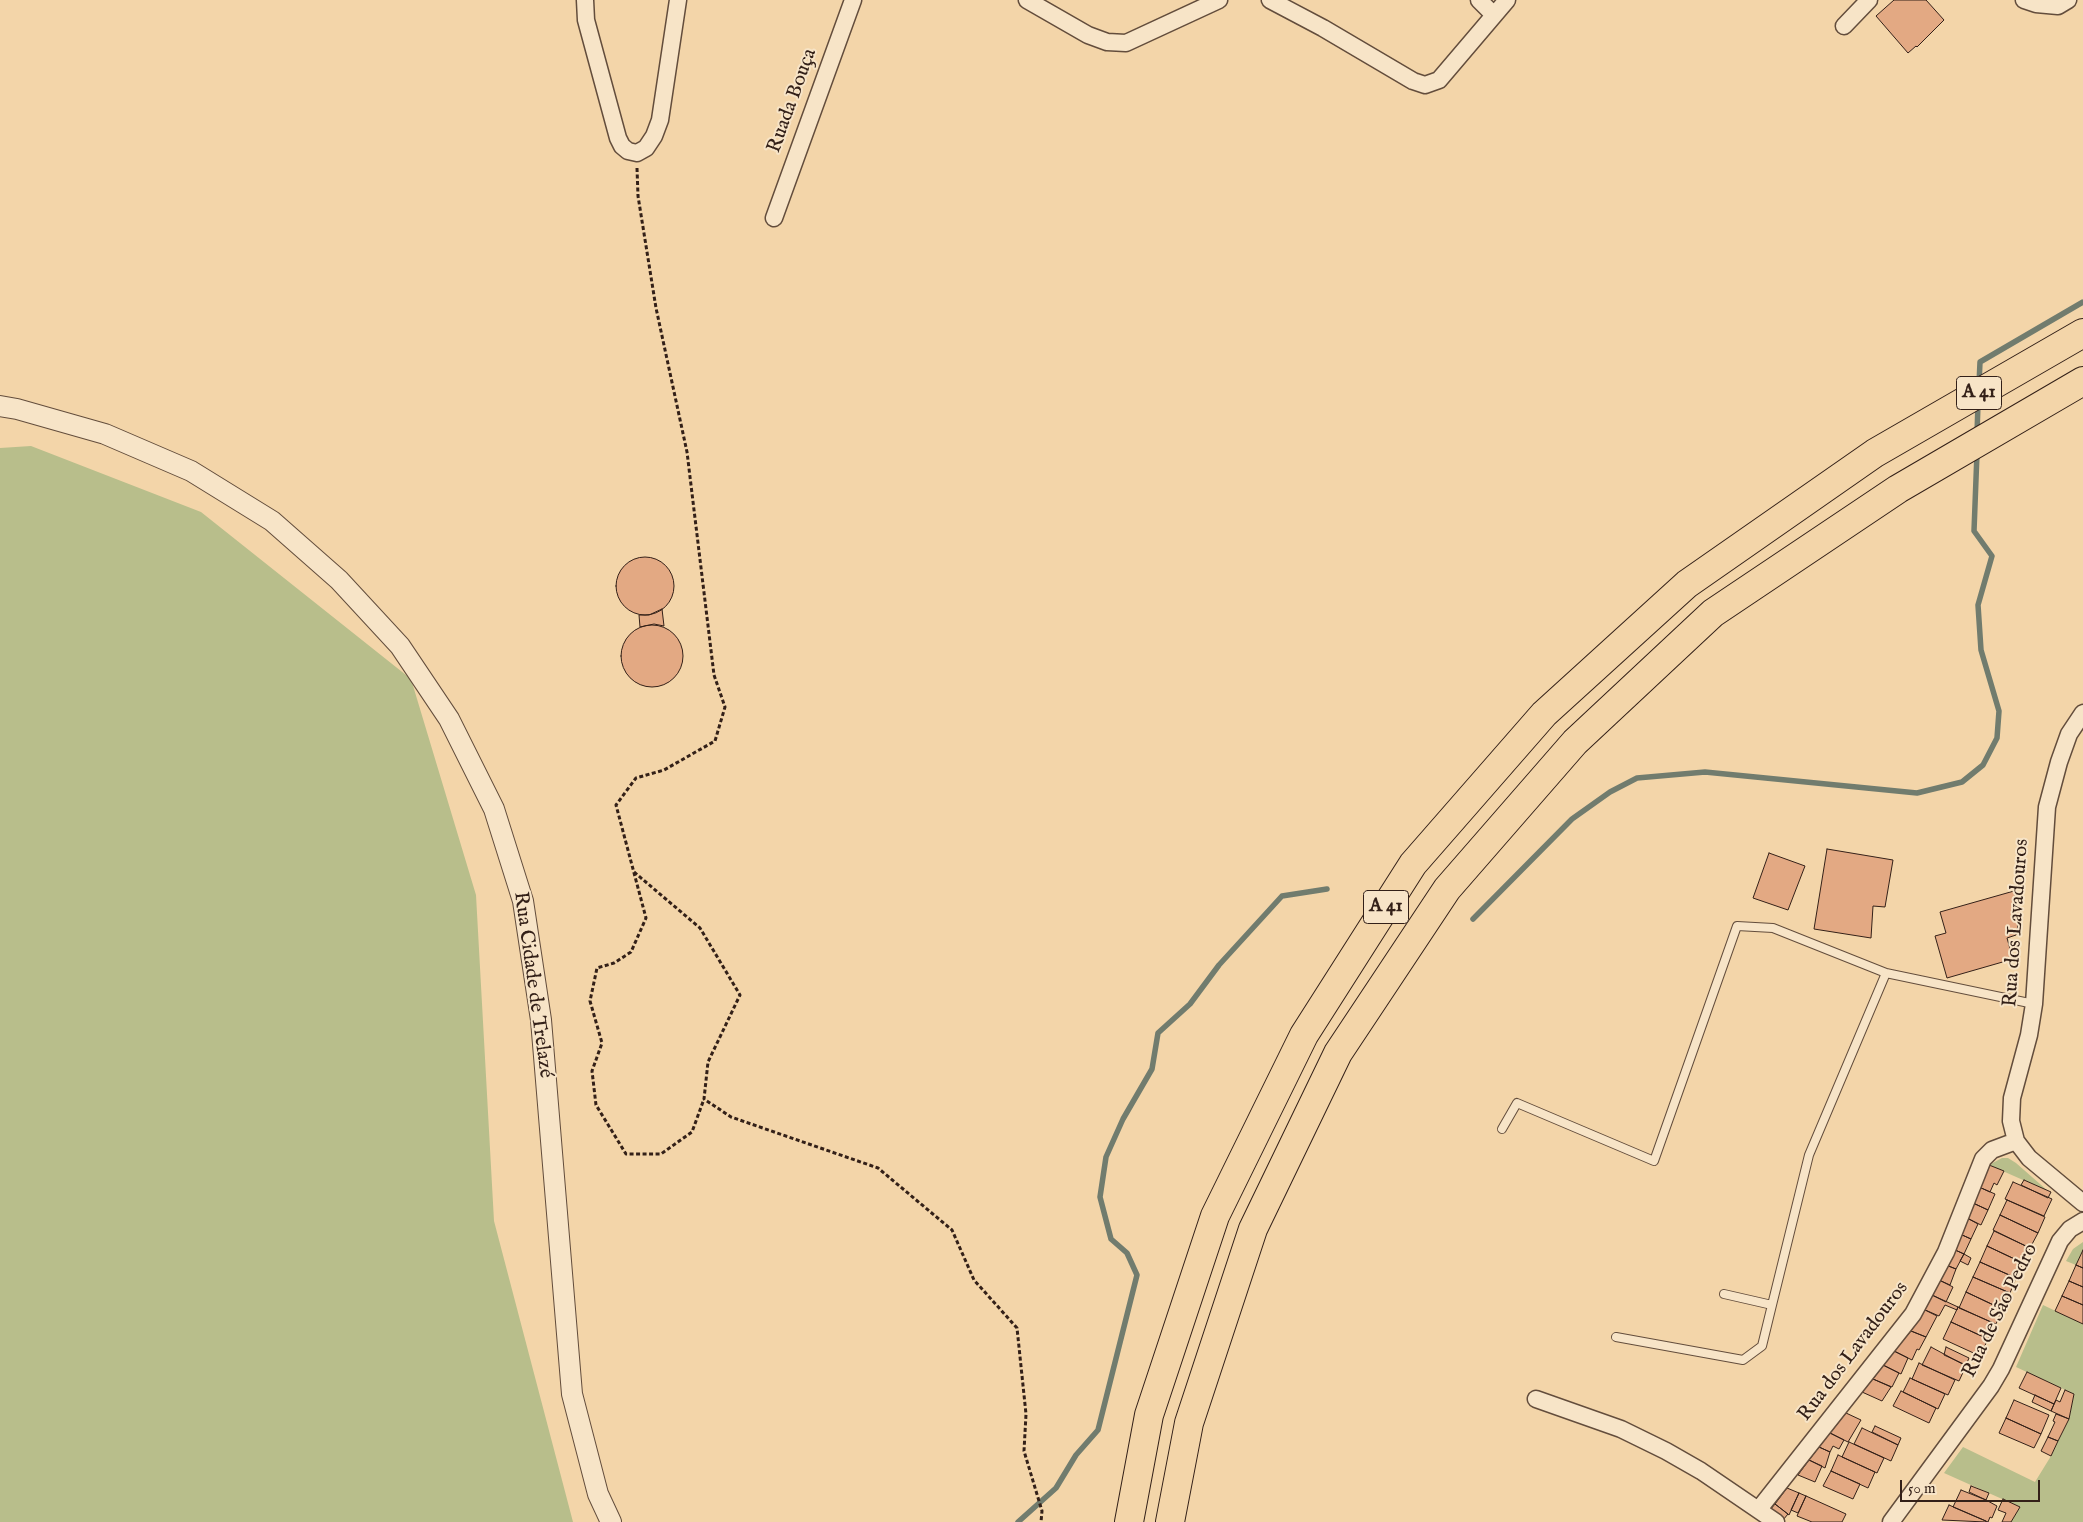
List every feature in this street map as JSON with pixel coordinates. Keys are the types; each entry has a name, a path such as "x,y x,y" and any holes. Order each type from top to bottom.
{"highway":[{"name":"A 41","path":"1129,1522 1149,1415 1215,1216 1304,1035 1414,864 1544,714 1687,584 1875,452 2083,333"},
{"name":"A 41","path":"1170,1522 1189,1423 1253,1229 1338,1053 1447,889 1575,742 1713,613 1898,489 2083,381"}],"street":[{"path":"585,0 586,20 618,138 622,146 628,151 637,152 646,148 654,136 660,120 678,0"},
{"name":"Ruada Bouça","path":"774,218 854,0"},
{"path":"1027,0 1088,35 1108,42 1126,43 1219,0"},
{"path":"1270,0 1324,28 1413,81 1426,85 1439,80 1507,0"},
{"path":"1480,0 1494,16"},
{"path":"1844,26 1869,0"},
{"path":"2024,0 2036,4 2058,6 2068,0"},
{"name":"Rua Cidade de Trelazé","path":"0,406 17,409 114,438 191,471 272,521 339,580 400,646 450,719 494,808 523,901 541,1020 572,1394 598,1494 611,1522"},
{"name":"Rua dos Lavadouros","path":"2083,713 2069,734 2047,807 2034,1004 2029,1035 2012,1098 2011,1121 2016,1141 2028,1158 2083,1203"},
{"name":"Rua dos Lavadouros","path":"1759,1509 1914,1314 1943,1258 1983,1159 1992,1150 2016,1141"},
{"name":"Rua de São Pedro","path":"1891,1522 2002,1369 2060,1241 2070,1229 2083,1222"},
{"path":"1536,1399 1620,1429 1666,1451 1759,1509 1776,1522"}],"lane":[{"path":"1502,1130 1516,1103 1654,1161 1737,926 1773,928 1886,973 2034,1004"},
{"path":"1616,1337 1743,1360 1762,1346 1809,1156 1886,973"},
{"path":"1724,1294 1772,1305"}],"path":[{"path":"634,872 700,928 740,995 708,1062 704,1099 692,1132 661,1154 626,1154 596,1105 592,1071 602,1043 590,1001 597,968 614,962 631,952 646,918 616,805 636,778 664,770 715,742 725,707 714,675 688,452 656,308 638,196 637,152"},
{"path":"704,1099 731,1117 878,1168 952,1230 974,1280 1016,1328 1026,1414 1024,1451 1042,1511 1041,1522"}],"green space":[{"path":"31,446 201,512 411,679 476,895 494,1221 573,1522 0,1522 0,448"},
{"path":"2002,1158 2008,1158 2016,1163 2048,1191 1989,1165"},
{"path":"2083,1242 2083,1250 2076,1265 2066,1261 2073,1249"},
{"path":"2043,1305 2083,1324 2083,1522 2011,1522 2020,1507 1944,1473 1963,1447 2035,1482 2051,1456 2069,1419 2074,1394 2016,1367"}],"building":[{"path":"1894,0 1926,0 1944,20 1917,47 1908,53 1876,16"},
{"path":"639,557 651,557 666,565 674,580 674,592 666,607 651,615 639,615 624,607 616,592 616,580 624,565"},
{"path":"662,609 664,626 654,624 640,627 639,615 649,615"},
{"path":"646,625 658,625 674,634 681,644 683,656 681,668 674,678 658,687 646,687 635,682 626,673 621,662 621,650 626,639 635,630"},
{"path":"1827,849 1893,860 1885,907 1873,906 1871,938 1814,929"},
{"path":"1769,853 1805,866 1788,910 1753,898"},
{"path":"2014,891 2020,915 2016,935 2007,938 2013,959 1947,978 1935,936 1946,933 1940,912"},
{"path":"1989,1165 2004,1171 1997,1185 1994,1183 1990,1192 1979,1187"},
{"path":"2024,1180 2051,1192 2048,1198 2021,1185"},
{"path":"2013,1182 2052,1199 2044,1216 2005,1199"},
{"path":"1979,1187 1995,1194 1988,1210 1973,1203"},
{"path":"2007,1200 2045,1217 2038,1233 2000,1215"},
{"path":"1973,1203 1988,1210 1981,1225 1967,1218"},
{"path":"2000,1215 2038,1233 2030,1248 1993,1230"},
{"path":"1967,1218 1978,1224 1971,1239 1960,1234"},
{"path":"1994,1231 2030,1248 2023,1263 1987,1246"},
{"path":"1960,1234 1971,1239 1964,1254 1953,1249"},
{"path":"1987,1246 2023,1263 2016,1278 1980,1262"},
{"path":"1953,1249 1964,1254 1956,1269 1946,1265"},
{"path":"2083,1250 2083,1268 2076,1265"},
{"path":"1964,1254 1971,1258 1968,1265 1960,1261"},
{"path":"1980,1262 2016,1278 2010,1293 1973,1277"},
{"path":"1946,1265 1956,1269 1950,1285 1939,1280"},
{"path":"2076,1265 2083,1268 2083,1287 2069,1281"},
{"path":"1973,1277 2010,1293 2002,1309 1966,1292"},
{"path":"1939,1280 1953,1287 1946,1302 1932,1295"},
{"path":"2069,1281 2083,1287 2083,1305 2062,1296"},
{"path":"1966,1292 2002,1309 1996,1324 1959,1308"},
{"path":"1932,1295 1958,1307 1957,1310 1945,1305 1939,1316 1923,1309"},
{"path":"2062,1296 2083,1305 2083,1324 2055,1311"},
{"path":"1958,1307 1995,1324 1988,1339 1951,1322"},
{"path":"1923,1309 1937,1316 1926,1337 1911,1331"},
{"path":"1951,1322 1988,1339 1980,1356 1943,1339"},
{"path":"1911,1331 1926,1337 1912,1360 1894,1351"},
{"path":"1931,1347 1966,1366 1959,1381 1922,1365"},
{"path":"1946,1347 1969,1358 1966,1365 1944,1355"},
{"path":"1894,1351 1908,1358 1901,1374 1883,1365"},
{"path":"1919,1363 1955,1380 1948,1395 1912,1379"},
{"path":"1883,1365 1899,1373 1892,1387 1873,1379"},
{"path":"2027,1372 2061,1388 2054,1404 2019,1388"},
{"path":"1910,1378 1945,1394 1938,1409 1903,1392"},
{"path":"1873,1379 1891,1387 1882,1401 1862,1392"},
{"path":"2065,1390 2074,1394 2069,1419 2051,1411 2056,1400 2060,1402"},
{"path":"1901,1391 1936,1408 1929,1423 1893,1406"},
{"path":"2035,1395 2054,1404 2051,1411 2032,1402"},
{"path":"2014,1400 2049,1415 2041,1434 2006,1418"},
{"path":"1846,1413 1861,1420 1848,1442 1830,1433"},
{"path":"2056,1414 2069,1419 2058,1441 2048,1437 2055,1422 2053,1421"},
{"path":"2006,1418 2041,1434 2034,1448 1999,1433"},
{"path":"1875,1426 1901,1438 1898,1445 1872,1432"},
{"path":"1862,1428 1898,1445 1891,1461 1854,1444"},
{"path":"1830,1433 1844,1440 1839,1449 1833,1446 1830,1452 1819,1447"},
{"path":"2048,1437 2058,1441 2051,1456 2041,1451"},
{"path":"1849,1442 1884,1458 1877,1473 1842,1457"},
{"path":"1819,1447 1830,1452 1825,1468 1809,1460"},
{"path":"1838,1455 1875,1472 1868,1488 1831,1471"},
{"path":"1809,1460 1822,1466 1815,1482 1798,1475"},
{"path":"1831,1471 1860,1484 1853,1499 1823,1486"},
{"path":"1971,1486 1989,1493 1986,1500 1969,1492"},
{"path":"1787,1488 1799,1493 1789,1515 1775,1504"},
{"path":"1961,1490 1997,1506 1992,1518 1990,1517 1988,1522 1953,1507"},
{"path":"1799,1493 1806,1496 1798,1513 1791,1510"},
{"path":"1806,1496 1846,1514 1842,1522 1812,1522 1797,1516"},
{"path":"2003,1499 2020,1507 2011,1522 2002,1522 2006,1513 1998,1510"},
{"path":"1775,1504 1788,1514 1783,1520 1770,1510"},
{"path":"1949,1505 1986,1521 1986,1522 1942,1520"}],"waterway":[{"path":"1979,384 1980,362 2083,302"},
{"path":"1977,434 1978,403"},
{"path":"1473,919 1572,819 1610,792 1637,778 1705,772 1917,793 1962,782 1983,765 1997,738 1999,711 1981,650 1978,605 1992,556 1974,531 1977,453"},
{"path":"1018,1522 1056,1488 1076,1455 1098,1430 1137,1275 1127,1253 1111,1239 1100,1197 1106,1157 1123,1119 1152,1069 1158,1033 1190,1004 1219,965 1282,896 1327,889"}]}
